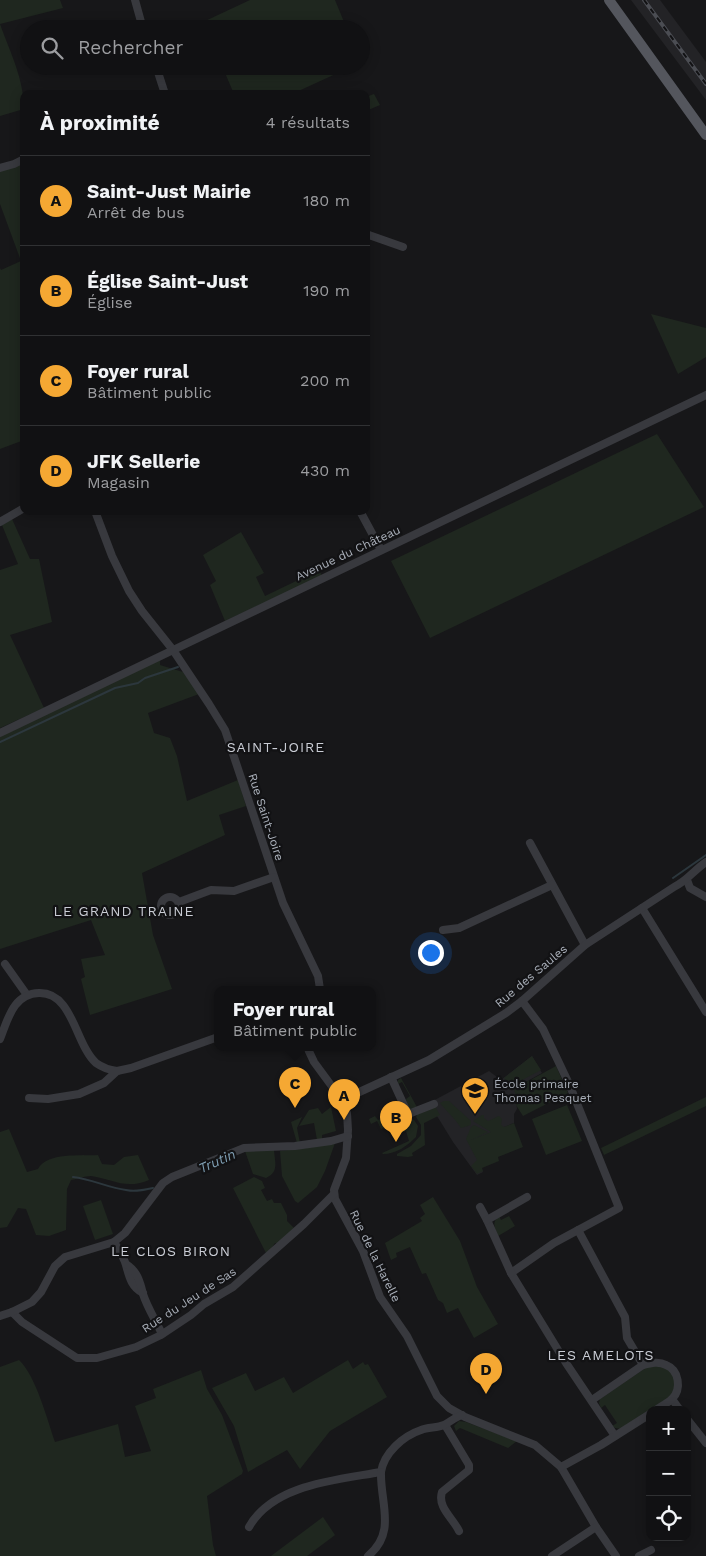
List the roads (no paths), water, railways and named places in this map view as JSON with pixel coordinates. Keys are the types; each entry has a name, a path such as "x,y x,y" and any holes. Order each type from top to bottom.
{"main road":[{"path":"609,0 706,135"}],"street":[{"path":"135,0 141,20"},
{"path":"159,75 164,90"},
{"path":"0,168 20,161"},
{"path":"370,235 403,247"},
{"name":"Avenue du Château","path":"0,733 706,395"},
{"path":"0,522 20,510"},
{"name":"Rue Saint-Joire","path":"97,515 121,576 142,611 173,650 210,704 225,730 274,877 294,929 318,976 320,986"},
{"path":"362,515 381,550"},
{"path":"530,844 585,945"},
{"name":"Rue des Saules","path":"342,1100 429,1060 458,1043 522,1001 585,945 688,880 691,873 706,862"},
{"path":"179,902 211,890 234,891 274,877"},
{"path":"688,880 690,888 706,897"},
{"path":"444,930 459,928 552,884"},
{"path":"642,908 706,1012"},
{"path":"5,964 27,995"},
{"path":"0,1039 14,1005 22,997 33,993 45,993 55,996 64,1005 87,1052 105,1069 117,1071 131,1068 214,1038"},
{"path":"511,1272 554,1243 619,1208 570,1086 543,1029 522,1001"},
{"path":"309,1051 314,1062 342,1100 347,1113 348,1136 345,1163 334,1194"},
{"path":"29,1098 48,1099 79,1094 104,1083 117,1071"},
{"path":"391,1078 407,1112 411,1113 434,1104"},
{"path":"0,1316 32,1302 41,1292 55,1266 65,1258 114,1242 125,1233 163,1184 172,1178 244,1148 295,1146 331,1141 348,1136"},
{"name":"Rue du Jeu de Sas","path":"12,1312 22,1322 77,1358 97,1358 128,1349 162,1334 204,1304 233,1287 334,1194"},
{"name":"Rue de la Harelle","path":"334,1194 334,1199 363,1250 380,1297 407,1336 437,1396 446,1405 462,1415 535,1445 560,1467 616,1556"},
{"path":"488,1220 527,1197"},
{"path":"480,1207 488,1220 511,1272 566,1363 615,1436"},
{"path":"578,1230 625,1317 627,1338 643,1365"},
{"path":"114,1242 126,1264 134,1269 162,1334"},
{"path":"592,1400 643,1365 660,1363 668,1365 678,1377 676,1394 662,1406"},
{"path":"672,1399 677,1406"},
{"path":"446,1405 448,1414 447,1424 470,1465 469,1470 442,1492 440,1497 441,1504 455,1522 459,1531"},
{"path":"368,1556 378,1546 386,1525 381,1472 382,1464 388,1454 396,1445 419,1430 447,1424 462,1415"},
{"path":"560,1467 646,1417"},
{"path":"691,1424 706,1444"},
{"path":"249,1527 256,1515 287,1494 300,1488 381,1472"},
{"path":"552,1556 596,1527"},
{"path":"640,1556 651,1550"}],"waterway":[{"path":"0,742 115,688 138,683 145,678 178,667"},
{"path":"673,878 706,855"},
{"name":"Trutin","path":"73,1177 130,1191 153,1188"}],"railway":[{"path":"644,0 706,84"}],"place":[{"name":"Foyer rural","path":"295,1108"},
{"name":"École primaire Thomas Pesquet","path":"475,1115"},
{"name":"Saint-Just Mairie","path":"344,1120"},
{"name":"Église Saint-Just","path":"396,1142"},
{"name":"JFK Sellerie","path":"486,1394"}],"district":[{"name":"SAINT-JOIRE","path":"276,747"},
{"name":"LE GRAND TRAINE","path":"124,911"},
{"name":"LE CLOS BIRON","path":"171,1251"},
{"name":"LES AMELOTS","path":"601,1355"}]}
